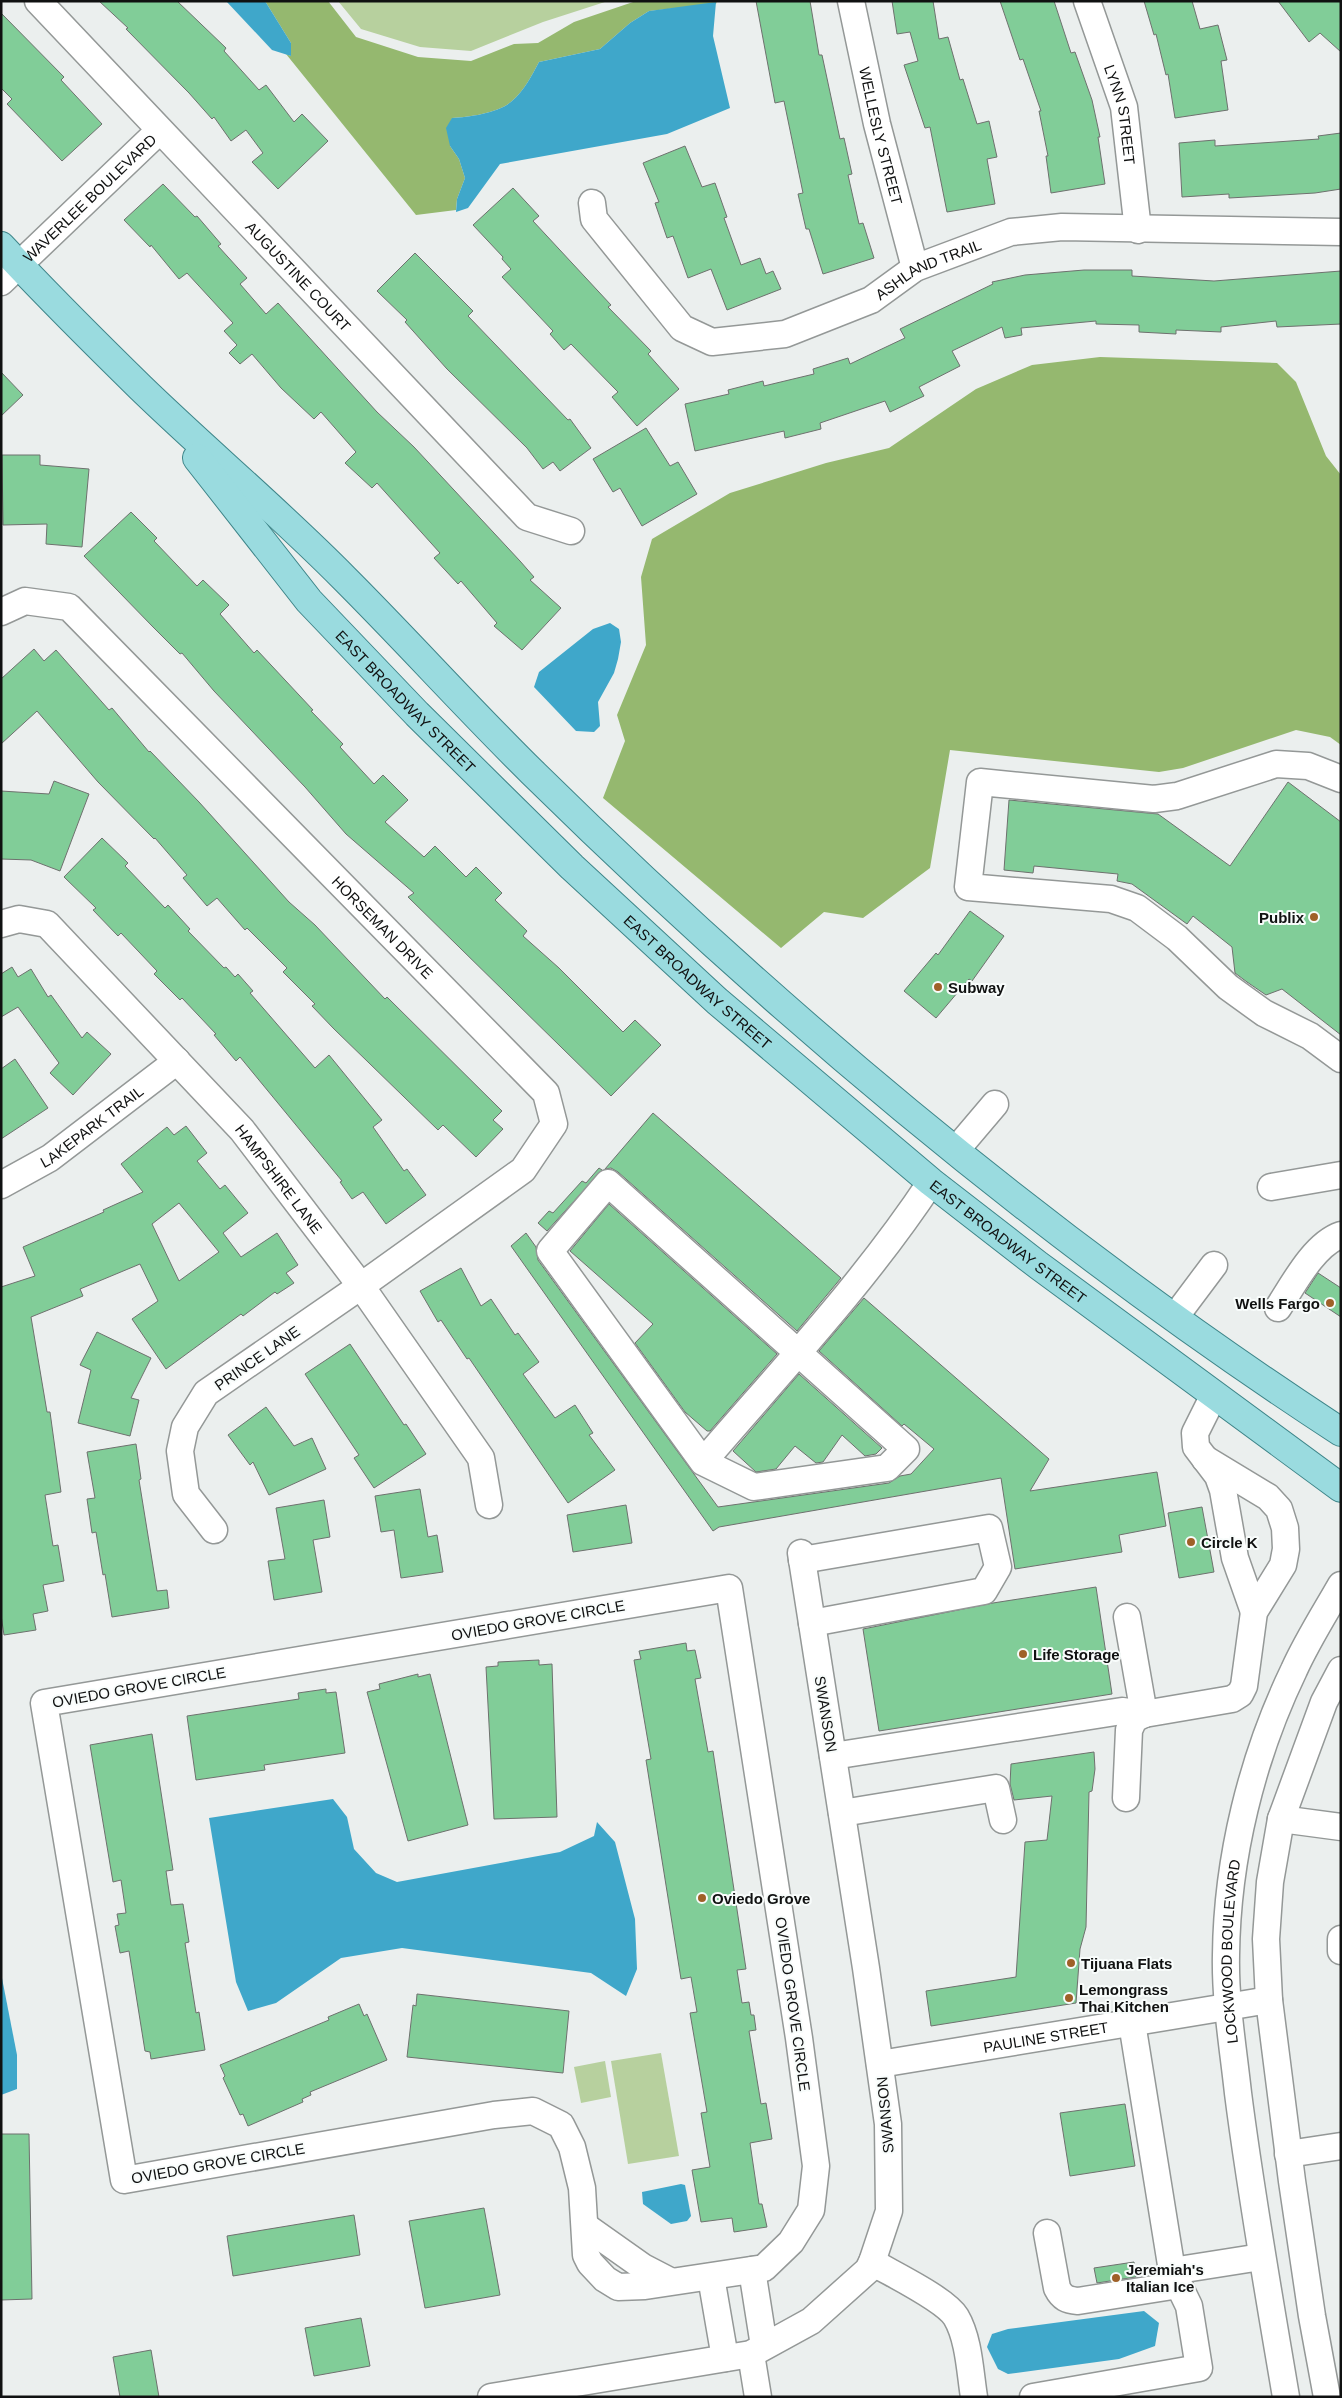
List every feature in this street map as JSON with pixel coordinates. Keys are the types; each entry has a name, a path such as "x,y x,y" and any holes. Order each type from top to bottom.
{"main road":[{"name":"EAST BROADWAY STREET","path":"7,264 343,576 459,698 611,848 799,1018 956,1150 1175,1317 1341,1432"},
{"name":"EAST BROADWAY STREET","path":"140,387 309,601 486,783 592,886 717,1001 931,1182 1038,1265 1341,1488"},
{"path":"931,1182 956,1150"}],"street":[{"name":"AUGUSTINE COURT","path":"38,1 159,131 527,517 571,531"},
{"name":"WELLESLY STREET","path":"851,1 877,124 915,268"},
{"name":"LYNN STREET","path":"1087,1 1124,107 1138,230"},
{"name":"WAVERLEE BOULEVARD","path":"7,264 159,131"},
{"name":"ASHLAND TRAIL","path":"592,203 594,219 682,328 712,342 785,334 871,300 915,268 1011,232 1062,227 1138,230 1341,232"},
{"name":"HORSEMAN DRIVE","path":"1,612 25,601 69,607 546,1093 554,1124 523,1170 361,1286"},
{"path":"1341,779 1308,766 1276,764 1177,796 1154,799 980,782 968,887 1111,899 1137,908 1177,938 1228,987 1264,1013 1310,1036 1341,1059"},
{"name":"HAMPSHIRE LANE","path":"1,924 19,919 46,924 242,1130 361,1286 481,1458 489,1505"},
{"name":"LAKEPARK TRAIL","path":"1,1185 50,1158 177,1061"},
{"path":"956,1150 995,1104"},
{"path":"1271,1187 1341,1175"},
{"path":"703,1462 907,1218 931,1182"},
{"path":"608,1183 906,1449 887,1468 754,1487 703,1462 550,1251 608,1183"},
{"path":"1278,1308 1304,1268 1319,1250 1341,1235"},
{"path":"1175,1317 1214,1265"},
{"name":"PRINCE LANE","path":"214,1530 186,1494 180,1451 185,1427 206,1393 361,1286"},
{"path":"1126,1798 1129,1730 1134,1719 1144,1714 1232,1699 1240,1694 1244,1686 1254,1612 1283,1565 1286,1548 1285,1528 1279,1509 1268,1497 1216,1468 1196,1447 1194,1433 1214,1395"},
{"path":"1216,1468 1223,1490 1235,1558 1254,1612"},
{"name":"SWANSON","path":"491,2397 725,2358 758,2350 811,2322 868,2270 872,2262 889,2211 888,2124 801,1556 990,1528 998,1567 984,1591 812,1623"},
{"name":"LOCKWOOD BOULEVARD","path":"1286,2397 1262,2257 1228,2006 1226,1955 1230,1892 1246,1803 1280,1704 1294,1670 1341,1585"},
{"name":"OVIEDO GROVE CIRCLE","path":"729,1588 800,2038 816,2166 811,2210 791,2242 764,2268 752,2270 645,2286 618,2287 604,2280 586,2255 582,2188 572,2147 561,2125 533,2111 485,2117 124,2180 44,1703 729,1588"},
{"path":"1127,1617 1144,1714"},
{"name":"LOCKWOOD BOULEVARD","path":"1327,2397 1312,2316 1288,2154 1269,2000 1266,1939 1269,1901 1281,1819 1324,1702 1341,1670"},
{"path":"1244,1686 1258,1697 1280,1704"},
{"path":"833,1756 1122,1711 1144,1714"},
{"path":"842,1814 996,1788 1003,1820"},
{"path":"1281,1819 1341,1827"},
{"path":"1341,1939 1341,1951"},
{"name":"PAULINE STREET","path":"880,2064 1269,2000"},
{"path":"1033,2397 1199,2368 1189,2306 1175,2278 1132,2023"},
{"path":"1288,2154 1341,2146"},
{"path":"1047,2233 1057,2288 1060,2295 1067,2300 1078,2301 1262,2257"},
{"path":"872,2262 940,2302 956,2317 964,2338 974,2397"},
{"path":"752,2270 758,2350 758,2397"},
{"path":"711,2276 725,2358"}],"green space":[{"path":"265,1 328,1 356,37 418,57 471,61 514,44 538,43 574,22 636,1 717,1 716,4 649,11 630,23 600,49 539,62 524,88 516,97 500,109 467,117 452,118 450,146 459,159 465,178 457,199 456,210 416,215 286,54 291,56 291,43"},
{"path":"338,1 608,1 543,22 471,51 420,47 361,29"},
{"path":"1100,357 1277,363 1296,382 1326,456 1341,475 1341,745 1330,737 1296,730 1183,768 1159,772 950,750 930,868 863,918 824,912 781,948 603,798 625,741 617,715 646,645 641,577 652,539 730,493 826,463 889,448 976,389 1032,365"},
{"path":"661,2053 679,2156 628,2164 611,2061"},
{"path":"605,2061 611,2097 581,2103 574,2067"}],"water":[{"path":"226,1 265,1 291,43 291,56 272,50"},
{"path":"716,2 713,36 730,108 667,134 500,164 468,208 456,212 457,199 465,178 459,159 450,146 446,128 452,118 483,114 500,109 516,97 524,88 539,62 600,49 630,23 649,11"},
{"path":"610,623 619,629 621,642 614,673 598,702 600,726 594,732 576,731 534,687 539,672 593,629"},
{"path":"333,1799 347,1817 354,1849 376,1873 397,1882 560,1852 594,1836 597,1822 615,1842 635,1919 637,1969 626,1996 591,1973 402,1948 341,1958 276,2003 248,2011 236,1982 209,1818"},
{"path":"1,1973 17,2055 17,2089 1,2095"},
{"path":"681,2184 685,2185 691,2216 687,2221 671,2224 643,2204 642,2192"},
{"path":"1144,2311 1159,2323 1155,2346 1119,2359 1008,2374 998,2369 987,2347 992,2334 1008,2329"}],"building":[{"path":"99,1 177,1 226,48 224,51 259,90 266,85 294,122 302,114 328,141 278,189 252,162 263,153 246,130 231,141 214,117 212,119 126,29 128,28"},
{"path":"756,1 810,1 819,55 822,55 840,139 844,138 852,174 848,175 859,224 863,223 874,258 823,274 809,229 806,229 798,194 803,193 784,101 775,103"},
{"path":"892,1 933,1 939,39 948,37 960,80 963,79 977,124 989,121 997,157 987,159 995,204 947,212 930,127 925,128 904,65 918,61 910,32 897,34"},
{"path":"1000,1 1054,1 1071,53 1075,52 1092,100 1100,137 1098,137 1105,184 1051,193 1046,156 1048,156 1039,111 1041,111 1023,59 1020,60"},
{"path":"1144,1 1192,1 1200,29 1218,25 1227,60 1221,61 1228,110 1175,118 1168,74 1166,75 1156,34 1154,35"},
{"path":"1278,1 1341,1 1341,52 1320,33 1309,42"},
{"path":"1,13 64,77 61,80 102,124 62,161 7,104 12,99 1,88"},
{"path":"1341,133 1341,189 1315,193 1229,198 1229,194 1182,197 1179,143 1215,140 1215,146 1319,139 1318,136"},
{"path":"685,146 702,187 715,183 727,217 724,218 741,265 760,258 766,274 773,271 781,289 727,310 711,269 688,278 673,236 667,238 655,203 659,202 643,163"},
{"path":"163,184 195,217 197,216 221,244 218,246 247,278 240,284 266,314 278,303 377,412 414,447 520,561 534,577 530,580 561,608 522,650 494,626 497,623 461,581 458,584 434,558 440,553 377,483 372,488 345,463 356,452 321,412 314,419 281,388 252,354 240,364 229,353 237,345 224,331 233,323 187,273 179,279 151,245 150,247 124,220"},
{"path":"513,188 539,216 533,221 611,305 608,307 651,351 648,354 679,389 637,426 612,397 618,392 571,344 564,350 550,334 553,331 502,277 511,269 502,259 503,257 473,225"},
{"path":"415,253 473,311 468,316 568,420 570,419 591,448 560,471 553,462 543,469 527,448 447,369 405,322 407,320 377,291"},
{"path":"1084,270 1132,270 1132,276 1214,281 1341,271 1341,324 1277,327 1276,321 1221,327 1221,332 1176,330 1176,334 1139,332 1139,325 1096,324 1096,321 1021,328 1022,335 1005,338 1002,327 952,351 960,366 919,387 924,396 890,412 885,401 820,423 821,429 785,438 784,431 695,451 685,404 729,394 728,390 763,381 764,386 814,374 813,369 848,358 850,364 905,338 900,329 993,284 992,282 1025,275"},
{"path":"1,372 23,395 1,416"},
{"path":"646,428 670,466 678,462 697,494 642,526 620,488 613,492 593,459"},
{"path":"2,455 40,455 40,465 89,469 82,547 46,544 47,524 3,525"},
{"path":"131,512 157,538 154,541 197,586 203,580 229,605 220,614 254,653 257,650 313,710 311,711 343,744 340,747 374,784 383,775 408,800 385,822 424,857 435,846 466,877 476,867 502,893 495,900 527,931 523,936 559,968 623,1032 635,1020 661,1045 611,1096 408,897 414,893 346,834 305,787 214,691 182,653 180,654 84,556"},
{"path":"34,649 44,661 56,650 109,710 112,708 149,752 199,802 289,902 315,925 385,999 387,997 502,1111 493,1120 503,1129 476,1157 443,1125 438,1130 334,1029 312,1006 315,1004 283,972 287,968 247,928 245,930 217,898 207,906 183,878 187,875 155,838 98,782 37,711 1,744 1,679"},
{"path":"54,781 89,794 60,871 31,860 1,859 1,791 49,794"},
{"path":"1288,782 1341,822 1341,1035 1282,989 1266,995 1247,982 1235,973 1232,947 1193,916 1187,924 1132,884 1117,881 1118,874 1034,866 1033,873 1004,870 1009,800 1158,814 1230,866"},
{"path":"102,838 128,863 125,866 165,908 168,905 190,929 188,931 224,968 226,967 235,977 238,974 253,991 250,993 315,1068 329,1055 382,1120 373,1127 404,1171 407,1169 426,1195 386,1224 363,1192 352,1199 340,1182 342,1181 240,1057 236,1061 214,1035 216,1034 182,998 180,1000 154,974 157,971 121,933 118,936 93,910 96,908 64,877"},
{"path":"970,911 1004,936 972,981 969,979 936,1018 904,991 936,953 938,955"},
{"path":"12,967 18,977 31,969 48,997 51,995 82,1038 87,1032 111,1054 73,1095 50,1073 59,1063 18,1007 1,1017 1,974"},
{"path":"15,1059 48,1108 1,1139 1,1069"},
{"path":"653,1113 841,1278 797,1331 618,1172 611,1168 605,1169"},
{"path":"186,1126 207,1153 197,1161 220,1189 225,1185 248,1213 223,1233 241,1257 277,1233 298,1265 286,1273 294,1283 277,1294 275,1292 243,1316 241,1314 166,1369 132,1319 158,1301 140,1264 80,1289 83,1296 31,1317 47,1412 50,1412 61,1492 45,1495 53,1546 58,1545 64,1581 43,1585 48,1611 33,1614 36,1630 4,1635 1,1615 1,1287 35,1276 23,1247 104,1212 103,1210 143,1192 121,1164 167,1127 174,1135","holes":["179,1203 219,1252 179,1281 152,1224"]},
{"path":"599,1168 602,1170 547,1231 538,1223 549,1211 553,1213 582,1181 586,1183"},
{"path":"609,1204 777,1354 710,1431 707,1431 685,1412 635,1343 653,1324 570,1251"},
{"path":"526,1233 536,1247 538,1260 718,1507 889,1483 900,1476 911,1474 934,1449 904,1424 902,1426 819,1351 864,1298 1049,1459 1030,1491 1157,1472 1166,1526 1119,1535 1122,1552 1015,1569 1001,1478 719,1527 713,1531 511,1246"},
{"path":"461,1268 481,1306 491,1299 515,1335 518,1333 539,1362 523,1374 555,1418 575,1405 593,1433 589,1435 615,1470 568,1503 469,1358 467,1359 441,1320 438,1322 420,1291"},
{"name":"Wells Fargo","path":"1318,1273 1341,1288 1341,1317 1305,1293"},
{"path":"97,1332 151,1358 131,1398 139,1400 130,1436 78,1423 91,1370 80,1365"},
{"path":"350,1344 404,1425 406,1424 426,1454 374,1488 354,1458 359,1455 305,1374"},
{"path":"799,1374 882,1448 876,1454 865,1456 842,1435 823,1462 816,1463 795,1446 776,1469 756,1472 733,1451"},
{"path":"266,1407 294,1446 312,1438 326,1469 269,1495 253,1462 250,1465 228,1435"},
{"path":"136,1444 141,1479 139,1480 157,1591 167,1590 169,1608 112,1617 96,1532 92,1533 87,1499 95,1498 87,1452"},
{"path":"420,1489 428,1537 437,1535 443,1572 401,1578 394,1530 381,1532 375,1496"},
{"path":"324,1500 330,1537 313,1540 322,1592 274,1600 268,1561 285,1559 276,1508"},
{"path":"626,1505 632,1543 573,1552 567,1515"},
{"name":"Circle K","path":"1202,1507 1214,1572 1179,1578 1168,1513"},
{"path":"1096,1587 1112,1694 879,1731 863,1629 993,1603"},
{"path":"686,1643 687,1651 695,1650 701,1678 695,1679 708,1752 713,1751 746,1969 737,1970 742,2003 749,2002 751,2015 754,2015 756,2030 749,2031 761,2104 766,2103 772,2139 750,2143 759,2204 762,2204 767,2227 734,2232 732,2218 701,2222 692,2170 710,2167 701,2113 707,2112 690,2013 697,2012 691,1977 681,1979 646,1760 651,1759 634,1660 641,1659 639,1651"},
{"path":"539,1660 539,1665 552,1664 557,1817 494,1819 486,1667 498,1666 498,1662"},
{"path":"418,1674 418,1677 430,1674 468,1825 408,1841 367,1692 380,1689 379,1684"},
{"path":"326,1689 326,1693 336,1692 345,1753 264,1765 265,1770 196,1780 187,1716 299,1699 298,1693"},
{"path":"152,1734 173,1870 166,1871 171,1905 183,1904 189,1942 185,1943 196,2013 199,2012 205,2050 151,2059 150,2052 145,2051 129,1951 120,1953 115,1926 119,1925 117,1914 126,1913 121,1880 113,1882 90,1745"},
{"path":"1094,1752 1095,1769 1092,1791 1089,1792 1086,1927 1080,1949 1076,2003 931,2026 926,1991 1016,1977 1025,1842 1047,1840 1052,1796 1014,1800 1010,1784 1011,1764"},
{"path":"417,1994 569,2011 563,2073 407,2057 413,2005 416,2006"},
{"path":"359,2004 364,2016 367,2014 387,2060 310,2092 311,2095 302,2099 303,2102 248,2126 243,2114 240,2115 223,2078 225,2076 220,2065 329,2020 328,2017"},
{"path":"1125,2104 1135,2166 1070,2176 1060,2113"},
{"path":"1,2134 29,2134 32,2299 1,2300"},
{"path":"484,2208 500,2295 425,2308 409,2221"},
{"path":"354,2215 360,2255 233,2276 227,2236"},
{"path":"1134,2262 1136,2277 1097,2283 1094,2268"},
{"path":"361,2318 370,2366 314,2376 305,2328"},
{"path":"151,2350 159,2397 120,2397 113,2357"}],"place":[{"name":"Publix","path":"1314,917"},
{"name":"Subway","path":"938,987"},
{"name":"Wells Fargo","path":"1330,1303"},
{"name":"Circle K","path":"1191,1542"},
{"name":"Life Storage","path":"1023,1654"},
{"name":"Oviedo Grove","path":"702,1898"},
{"name":"Tijuana Flats","path":"1071,1963"},
{"name":"Lemongrass Thai Kitchen","path":"1069,1998"},
{"name":"Jeremiah's Italian Ice","path":"1116,2278"}]}
